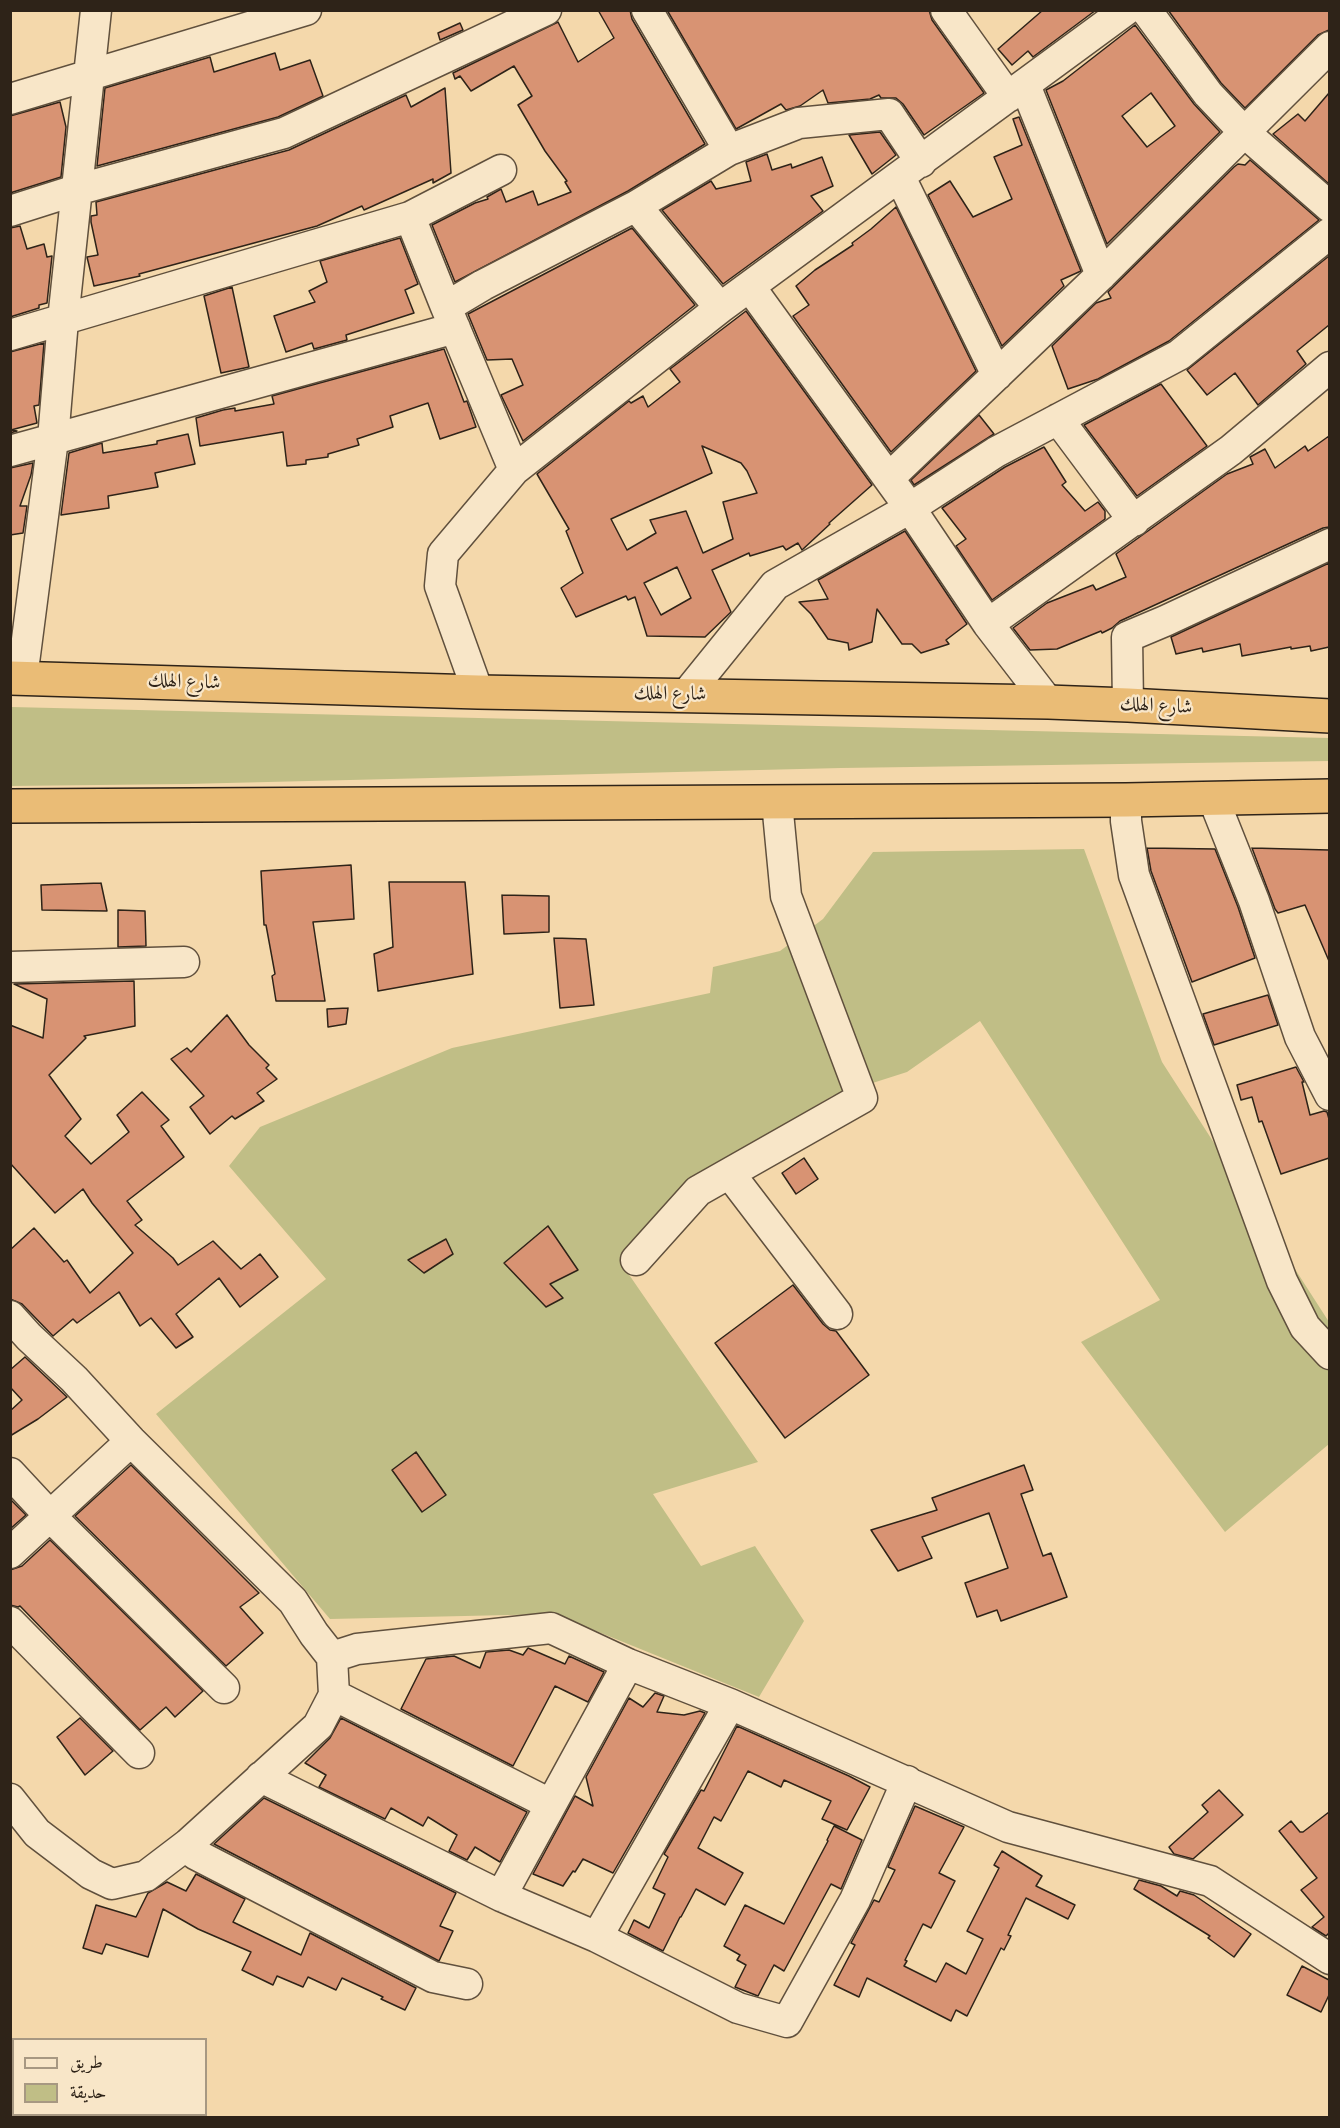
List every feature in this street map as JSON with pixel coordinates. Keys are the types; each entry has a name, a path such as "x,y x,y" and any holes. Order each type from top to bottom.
{"highway":[{"name":"شارع الهلك","path":"16,678 478,692 1048,702 1329,716"},
{"path":"11,806 1126,800 1329,796"}],"street":[{"path":"16,678 53,439 76,190 96,10"},
{"path":"10,99 306,10"},
{"path":"10,211 76,190 284,133 546,10"},
{"path":"647,10 729,150"},
{"path":"946,10 1017,91 1101,275"},
{"path":"478,692 440,586 443,555 514,471 720,308 1126,10"},
{"path":"686,695 776,585 910,508 996,452 1179,355 1329,228 1208,94 1146,10"},
{"path":"889,478 1101,275 1329,47"},
{"path":"10,451 450,318 483,285 636,206 729,150 799,123 889,114 997,375"},
{"path":"10,335 410,217 501,170"},
{"path":"636,206 720,308"},
{"path":"410,217 514,471"},
{"path":"750,287 889,478 988,624 1048,702"},
{"path":"988,624 1231,450 1329,366"},
{"path":"1058,419 1134,521"},
{"path":"1128,705 1127,637 1329,544"},
{"path":"1213,798 1254,901 1300,1037 1329,1095"},
{"path":"1126,800 1126,821 1134,875 1282,1281 1305,1327 1329,1354"},
{"path":"636,1260 698,1191 862,1098 786,896 777,802"},
{"path":"10,820 11,806"},
{"path":"10,967 184,962"},
{"path":"730,1174 837,1314"},
{"path":"10,1316 74,1379 131,1441 293,1601 332,1657 334,1695 318,1726 188,1844 146,1876 112,1884 91,1874 37,1833 10,1799"},
{"path":"10,1553 131,1441"},
{"path":"10,1473 50,1516 224,1688"},
{"path":"10,1622 139,1753"},
{"path":"332,1657 357,1649 551,1628 628,1664 730,1704 1008,1827 1210,1881 1329,1959"},
{"path":"501,1896 628,1664"},
{"path":"334,1695 550,1804"},
{"path":"597,1937 730,1704"},
{"path":"261,1777 501,1896 597,1937 738,2008 787,2022 855,1900 908,1782"},
{"path":"188,1844 195,1854 433,1977 467,1984"}],"green space":[{"path":"11,707 1329,738 1330,761 841,768 11,786"},
{"path":"1084,849 1162,1062 1329,1322 1329,1444 1225,1532 1081,1342 1160,1300 980,1021 907,1072 832,1096 688,1183 621,1263 758,1462 653,1494 701,1566 755,1546 804,1621 759,1697 554,1614 330,1619 156,1414 326,1279 229,1166 260,1127 452,1048 710,993 713,967 780,951 823,919 873,852"}],"building":[{"path":"598,10 630,10 632,19 705,144 628,191 455,282 432,225 475,203 488,199 487,197 501,189 506,202 533,191 538,205 571,192 565,182 567,181 545,151 518,105 532,96 514,66 471,91 460,76 455,79 453,73 558,22 578,62 614,38"},
{"path":"667,10 929,10 932,20 984,93 924,135 903,104 896,98 881,98 879,95 870,99 828,103 823,90 800,106 786,110 781,104 736,129"},
{"path":"1043,10 1096,10 1033,57 1028,51 1012,65 998,49"},
{"path":"1168,10 1329,10 1329,30 1318,35 1245,108 1221,83"},
{"path":"460,23 463,30 440,40 438,33"},
{"path":"1135,25 1194,104 1220,132 1107,244 1046,90 1063,81","holes":["1151,93 1175,126 1147,147 1122,116"]},
{"path":"275,53 280,70 310,60 323,96 278,117 97,166 105,88 210,57 214,72"},
{"path":"445,88 451,173 433,183 433,179 364,210 362,206 317,226 139,274 140,276 94,286 87,257 98,255 91,222 91,216 97,215 96,202 289,150 406,95 411,107"},
{"path":"1329,93 1329,184 1273,134 1298,114 1305,121"},
{"path":"60,102 66,127 61,177 10,193 10,116"},
{"path":"1019,117 1081,271 1061,280 1064,286 1002,346 928,195 950,181 973,217 1012,199 994,157 1022,145 1013,119"},
{"path":"880,132 896,155 872,174 849,135"},
{"path":"767,154 772,170 791,164 792,168 822,157 833,186 811,196 823,211 723,284 662,210 711,181 716,189 751,181 746,162"},
{"path":"1250,160 1319,220 1169,341 1098,379 1068,389 1052,346 1096,303 1111,298 1108,292 1234,167 1238,164 1245,165"},
{"path":"896,207 976,371 891,452 793,316 809,305 796,286 815,270 853,245 852,243"},
{"path":"20,226 27,249 44,244 47,257 52,256 47,303 39,305 39,308 10,317 10,228"},
{"path":"632,228 695,305 523,441 501,395 523,385 512,359 487,360 468,314"},
{"path":"400,238 418,284 405,290 414,313 346,335 347,340 314,349 312,343 286,352 274,316 315,302 309,291 327,282 320,261"},
{"path":"1329,256 1329,325 1297,351 1306,364 1258,405 1235,373 1207,395 1187,370"},
{"path":"232,287 249,367 221,373 204,296"},
{"path":"746,311 872,485 802,550 798,543 786,550 783,546 750,556 749,553 712,570 731,612 705,637 647,636 635,597 628,600 626,596 576,617 561,588 583,573 566,531 569,529 537,474 629,401 631,403 643,396 648,407 680,382 670,369","holes":["702,446 741,463 757,493 723,502 733,539 703,553 686,511 650,520 656,533 627,550 611,519 712,473","677,567 691,598 661,615 644,583"]},
{"path":"44,343 39,405 34,406 37,423 11,430 17,431 10,433 10,352"},
{"path":"444,349 476,427 440,439 428,403 390,416 393,427 357,439 359,445 328,454 328,457 306,460 306,464 287,466 283,432 200,446 196,418 223,410 235,408 235,411 274,404 272,396"},
{"path":"1161,384 1207,446 1137,496 1084,425"},
{"path":"979,415 994,434 914,485 911,480"},
{"path":"188,434 195,464 155,473 158,487 108,496 109,508 61,515 69,453 102,443 103,453 157,444 157,441"},
{"path":"1329,436 1329,527 1120,621 1102,633 1101,631 1057,649 1030,650 1013,628 1047,603 1093,585 1096,590 1126,577 1116,554 1227,474 1253,464 1250,457 1265,449 1275,468 1305,446 1308,451"},
{"path":"1044,447 1066,482 1062,485 1085,511 1098,502 1105,511 1105,519 992,600 956,546 966,539 942,508 1005,467"},
{"path":"33,463 20,506 27,506 23,533 10,535 10,468"},
{"path":"905,531 967,624 946,640 949,644 921,653 912,644 902,644 877,609 872,642 849,650 848,643 828,639 811,614 799,602 828,599 818,580"},
{"path":"1329,563 1329,647 1311,651 1310,646 1291,649 1291,647 1242,656 1240,644 1203,652 1202,648 1176,654 1171,637"},
{"path":"1147,848 1215,849 1255,958 1192,982 1151,871"},
{"path":"1252,848 1329,850 1329,961 1305,905 1278,913 1275,909"},
{"path":"351,865 354,919 313,922 325,1001 276,1001 272,976 275,974 266,925 264,925 261,871"},
{"path":"389,882 465,882 473,974 378,991 374,954 393,947"},
{"path":"101,883 107,911 42,910 41,885"},
{"path":"502,895 549,896 549,932 504,934"},
{"path":"118,910 145,911 146,946 118,947"},
{"path":"554,938 586,939 594,1005 560,1008"},
{"path":"134,981 135,1026 84,1036 86,1038 49,1075 81,1119 65,1136 91,1164 129,1132 117,1115 142,1092 169,1120 161,1126 184,1157 127,1201 142,1220 135,1225 178,1265 213,1241 241,1269 260,1254 278,1277 240,1307 219,1278 176,1314 193,1337 176,1348 151,1318 140,1326 119,1292 77,1323 73,1319 53,1336 22,1304 10,1299 10,1250 34,1228 64,1262 67,1260 90,1293 133,1253 83,1189 55,1213 10,1163 10,1025 43,1038 47,999 14,984"},
{"path":"1268,995 1278,1025 1214,1045 1203,1014"},
{"path":"348,1008 346,1024 328,1027 327,1009"},
{"path":"227,1015 249,1045 269,1065 266,1068 277,1079 257,1093 264,1101 235,1119 232,1116 210,1134 190,1107 204,1096 171,1059 187,1048 191,1052"},
{"path":"1296,1067 1304,1082 1302,1082 1310,1115 1327,1112 1329,1158 1281,1174 1262,1121 1259,1122 1252,1097 1241,1100 1237,1085"},
{"path":"804,1158 818,1179 796,1194 782,1173"},
{"path":"548,1226 578,1270 550,1284 563,1298 546,1307 504,1263"},
{"path":"446,1239 453,1254 424,1273 408,1260"},
{"path":"793,1285 823,1324 830,1330 836,1331 869,1375 785,1438 715,1343"},
{"path":"25,1357 67,1397 10,1436 10,1411 22,1400 10,1387 10,1370"},
{"path":"416,1452 446,1495 422,1512 392,1470"},
{"path":"131,1465 259,1593 240,1607 263,1633 226,1666 75,1516"},
{"path":"1024,1465 1033,1490 1021,1494 1043,1556 1051,1553 1067,1597 1001,1621 997,1610 977,1617 965,1583 1008,1568 989,1513 922,1537 932,1558 898,1571 871,1530 937,1510 932,1498"},
{"path":"10,1499 26,1515 10,1529"},
{"path":"50,1540 203,1691 175,1717 166,1707 140,1730 20,1606 10,1605 10,1570 22,1566"},
{"path":"528,1648 565,1664 569,1656 604,1672 588,1702 555,1686 513,1766 401,1709 426,1659 454,1656 480,1668 486,1652 509,1650 523,1655"},
{"path":"655,1693 664,1696 657,1712 684,1715 700,1711 705,1713 613,1873 583,1859 563,1886 533,1874 575,1796 593,1806 586,1777 629,1698 643,1707"},
{"path":"80,1718 113,1751 85,1775 57,1737"},
{"path":"341,1718 527,1812 500,1862 475,1847 467,1860 449,1851 457,1835 428,1817 423,1826 391,1808 385,1819 319,1787 326,1775 305,1763 330,1738"},
{"path":"737,1726 870,1787 847,1830 822,1819 831,1801 784,1780 781,1787 748,1771 721,1821 714,1817 698,1848 743,1873 725,1905 696,1889 663,1951 628,1933 634,1920 649,1928 665,1894 653,1888 668,1857 664,1854 701,1790 704,1791"},
{"path":"1219,1790 1243,1815 1193,1859 1174,1854 1169,1847 1208,1812 1202,1805"},
{"path":"264,1798 456,1893 440,1926 453,1931 439,1961 214,1844"},
{"path":"915,1806 964,1827 939,1873 955,1881 931,1928 923,1924 904,1966 936,1982 946,1963 966,1974 983,1939 967,1931 999,1868 994,1865 1002,1851 1042,1876 1036,1886 1075,1905 1068,1919 1026,1898 1008,1935 1011,1936 1004,1950 1001,1948 967,2016 956,2010 951,2021 867,1978 859,1997 834,1985 855,1945 851,1943 874,1900 879,1902 895,1870 888,1867"},
{"path":"1329,1812 1329,1933 1326,1936 1312,1927 1324,1917 1301,1890 1317,1878 1279,1831 1291,1821 1300,1832 1303,1832"},
{"path":"834,1826 862,1840 841,1889 831,1884 784,1971 774,1965 758,1996 735,1987 746,1965 737,1960 740,1955 724,1946 745,1905 784,1924"},
{"path":"196,1874 245,1899 233,1922 301,1955 310,1933 416,1988 405,2010 342,1978 336,1990 308,1977 303,1987 277,1976 273,1985 242,1970 251,1952 198,1929 163,1909 148,1957 106,1944 102,1954 83,1948 96,1905 136,1917 148,1893 167,1882 186,1891"},
{"path":"1139,1880 1161,1886 1177,1896 1180,1891 1194,1895 1251,1934 1234,1957 1208,1938 1210,1936 1134,1889"},
{"path":"1302,1966 1329,1980 1329,1995 1321,2012 1287,1995"}]}
